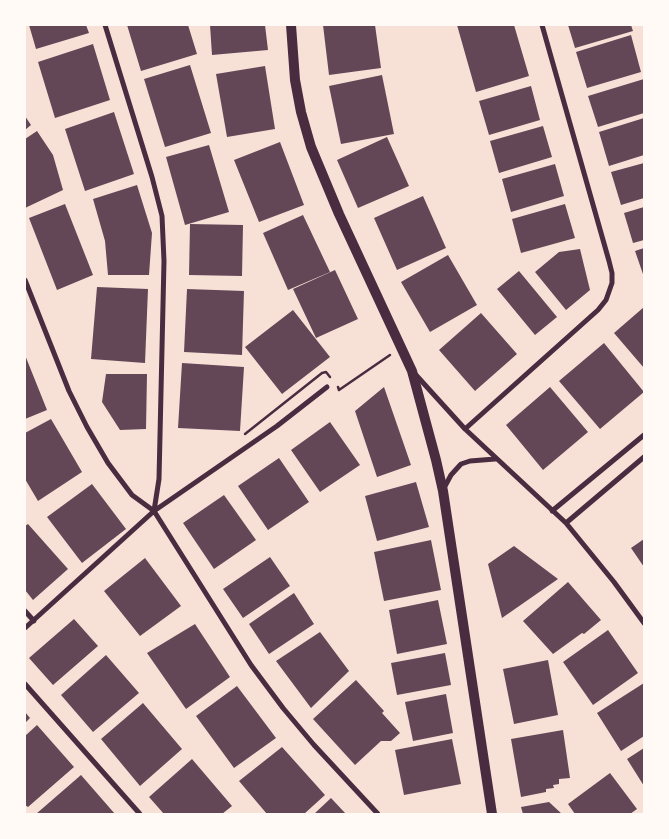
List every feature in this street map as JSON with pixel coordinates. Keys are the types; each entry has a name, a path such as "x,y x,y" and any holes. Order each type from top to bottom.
{"main road":[{"path":"291,25 297,88 301,112 311,148 339,214 412,371 436,460 492,814"}],"street":[{"path":"105,25 152,177 162,223 164,261 159,479 154,511"},
{"path":"465,429 598,310 606,300 610,289 612,272 542,25"},
{"path":"25,280 69,391 87,427 108,462 132,495 154,511 251,665 283,708 314,745 378,814"},
{"path":"412,371 495,459 566,523 614,582 644,623"},
{"path":"25,628 154,511 277,426 327,387"},
{"path":"552,511 644,435"},
{"path":"566,523 644,457"},
{"path":"442,490 451,474 461,464 470,461 495,459"},
{"path":"25,611 34,621"},
{"path":"25,684 140,814"}],"path":[{"path":"339,390 401,347"},
{"path":"240,438 322,373 326,372"}],"building":[{"path":"29,25 86,25 89,33 36,49"},
{"path":"127,25 188,25 197,54 141,71"},
{"path":"210,25 265,25 268,50 212,55"},
{"path":"323,25 375,25 381,68 329,75"},
{"path":"457,25 514,25 529,76 476,92"},
{"path":"568,25 631,25 633,31 575,48"},
{"path":"631,35 641,72 587,88 576,52"},
{"path":"93,44 110,100 55,118 38,62"},
{"path":"190,65 211,133 165,147 144,79"},
{"path":"265,66 275,129 227,137 216,74"},
{"path":"382,75 394,134 341,144 329,86"},
{"path":"644,79 644,113 598,127 588,96"},
{"path":"531,86 540,120 489,135 479,101"},
{"path":"114,112 134,174 85,191 65,129"},
{"path":"25,116 31,125 25,130"},
{"path":"644,118 644,155 609,166 599,132"},
{"path":"543,126 552,157 499,173 490,141"},
{"path":"37,131 53,155 63,190 25,208 25,139"},
{"path":"387,137 409,186 358,208 337,160"},
{"path":"280,142 304,205 259,222 234,160"},
{"path":"209,145 229,212 185,225 166,157"},
{"path":"644,163 644,198 621,205 611,172"},
{"path":"555,164 564,196 511,212 502,179"},
{"path":"137,185 152,233 149,275 108,275 105,241 93,199"},
{"path":"423,196 446,248 397,270 374,218"},
{"path":"65,204 93,275 57,290 29,218"},
{"path":"565,204 575,238 521,253 512,219"},
{"path":"644,207 644,240 633,243 624,213"},
{"path":"303,215 330,272 288,290 263,233"},
{"path":"190,224 243,225 242,276 189,275"},
{"path":"644,248 644,277 635,251"},
{"path":"580,249 590,290 566,310 535,272 559,252"},
{"path":"448,255 477,305 430,332 401,282"},
{"path":"335,270 358,319 316,338 293,289"},
{"path":"519,271 557,317 535,335 497,289"},
{"path":"97,287 148,289 145,363 91,359"},
{"path":"187,289 244,291 242,355 184,352"},
{"path":"644,307 644,368 614,333"},
{"path":"293,310 330,357 282,394 245,347"},
{"path":"481,313 517,354 475,391 439,350"},
{"path":"604,343 644,392 600,429 559,381"},
{"path":"25,355 47,410 25,419"},
{"path":"182,363 244,367 240,431 178,428"},
{"path":"106,374 147,374 146,429 120,430 102,402"},
{"path":"384,387 411,465 377,477 355,411"},
{"path":"550,387 588,432 543,470 506,425"},
{"path":"51,419 82,472 38,501 25,479 25,433"},
{"path":"330,422 360,465 320,492 291,450"},
{"path":"279,458 309,502 268,530 238,486"},
{"path":"416,482 429,527 377,541 365,496"},
{"path":"92,484 126,529 82,563 47,517"},
{"path":"224,495 256,540 214,569 183,523"},
{"path":"28,524 68,569 33,600 25,590 25,526"},
{"path":"644,539 644,567 631,548"},
{"path":"431,540 441,590 384,601 374,552"},
{"path":"514,546 558,579 502,618 488,564"},
{"path":"270,557 290,586 243,618 223,589"},
{"path":"145,558 181,606 140,636 104,591"},
{"path":"568,582 601,620 584,634 582,633 553,654 523,621"},
{"path":"294,593 314,624 269,654 249,624"},
{"path":"438,600 447,644 397,654 389,610"},
{"path":"74,619 98,646 53,685 29,658"},
{"path":"195,624 230,677 186,709 147,653"},
{"path":"608,630 638,673 593,705 563,662"},
{"path":"320,632 349,671 311,708 276,661"},
{"path":"445,653 451,685 397,695 391,663"},
{"path":"106,655 139,693 93,732 61,695"},
{"path":"548,660 558,715 514,724 503,669"},
{"path":"356,680 384,711 382,713 400,733 391,741 381,741 355,765 313,719"},
{"path":"644,683 644,736 621,751 597,713"},
{"path":"237,686 276,738 234,768 196,716"},
{"path":"446,694 453,733 413,741 405,702"},
{"path":"143,703 182,749 140,786 101,739"},
{"path":"25,712 30,718 25,723"},
{"path":"37,725 74,767 28,807 25,805 25,736"},
{"path":"563,730 570,778 559,779 559,784 553,785 554,788 546,789 546,792 521,797 511,739"},
{"path":"452,739 461,784 404,795 395,750"},
{"path":"282,747 325,795 304,814 267,814 239,781"},
{"path":"644,748 644,786 627,759"},
{"path":"192,759 232,806 222,814 164,814 149,797"},
{"path":"610,773 637,809 630,814 575,814 568,804"},
{"path":"81,775 115,814 36,814"},
{"path":"331,798 346,814 314,814"},
{"path":"549,802 562,814 523,814 521,807"}]}
